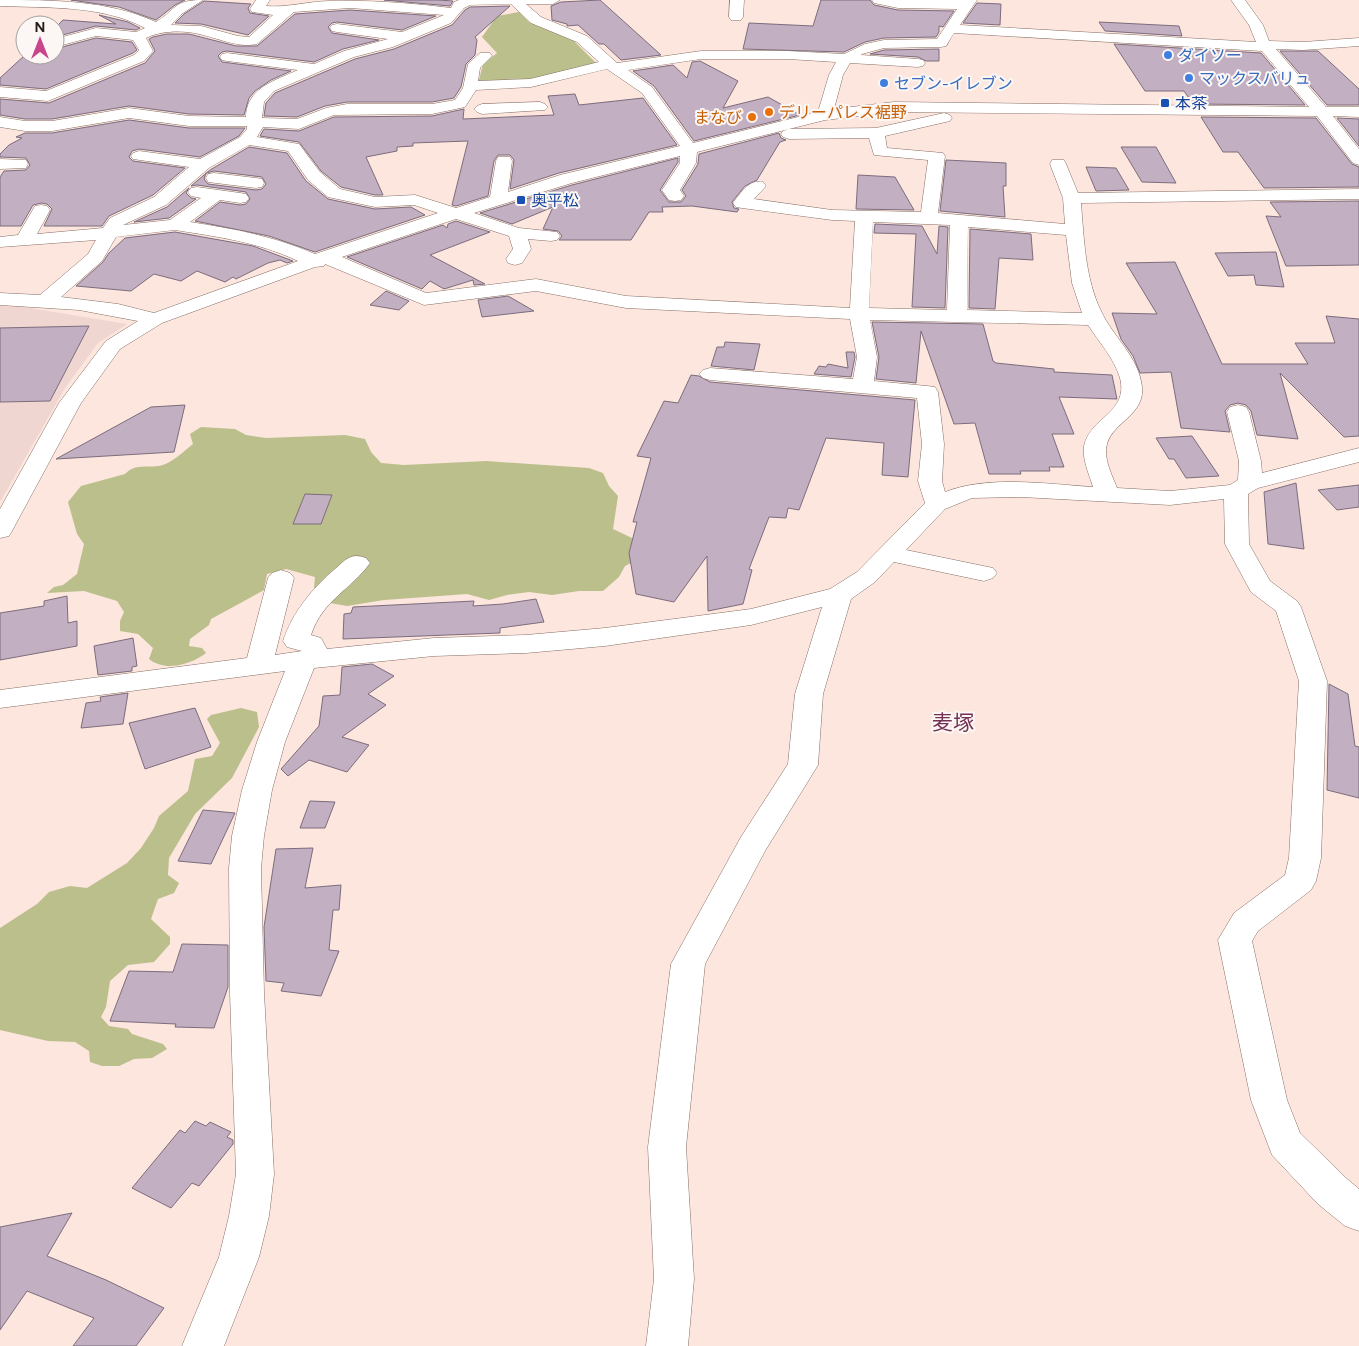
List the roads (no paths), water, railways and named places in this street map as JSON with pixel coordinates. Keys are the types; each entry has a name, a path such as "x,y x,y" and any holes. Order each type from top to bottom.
{"street":[{"path":"65,40 96,32 138,36 169,20 178,10 196,0"},
{"path":"263,0 257,9 286,12"},
{"path":"44,302 95,257 116,222 160,201 203,164 246,140 255,129 253,108 259,97 269,88 349,54 388,44 446,20 455,12 459,5 468,0 553,0"},
{"path":"736,17 737,0"},
{"path":"879,0 898,4 969,3"},
{"path":"1238,0 1256,25 1265,46 1322,112 1359,160"},
{"path":"515,1 536,20 582,39 648,90 689,148 688,163 672,190 675,196"},
{"path":"0,2 64,4 125,13 144,20 156,28 201,30 252,42 288,10 329,4 404,5 455,12"},
{"path":"825,115 838,70 847,58 858,50 874,46 941,43 969,3"},
{"path":"337,28 404,37"},
{"path":"951,29 1265,46 1303,46 1359,42"},
{"path":"48,96 139,58 146,51 138,36"},
{"path":"340,43 374,48"},
{"path":"655,43 665,60"},
{"path":"470,86 531,84 547,78 614,65 701,55 792,51 847,58 918,63"},
{"path":"88,106 182,121 299,124 331,111 347,109 432,108 460,104 470,86 473,67 485,56"},
{"path":"227,57 314,68"},
{"path":"531,84 540,107 541,123"},
{"path":"0,92 48,96 72,102"},
{"path":"482,109 540,107"},
{"path":"0,530 70,404 96,365 113,345 155,319 390,234 566,179 825,115 894,107 1359,112"},
{"path":"767,130 788,134 876,133 956,115 969,107"},
{"path":"0,122 25,126 52,126 129,113"},
{"path":"876,133 880,152 937,156 929,218"},
{"path":"246,140 293,147 314,176 334,193 375,202 415,200 517,233 551,236"},
{"path":"140,156 203,164"},
{"path":"498,200 504,161"},
{"path":"0,164 20,164"},
{"path":"1058,164 1072,198 1083,290 1094,319 1117,350 1130,379 1133,391 1129,404 1097,440 1095,452 1107,494"},
{"path":"190,175 256,183"},
{"path":"758,186 742,203 832,215 929,218 959,222 1075,230"},
{"path":"174,189 240,198"},
{"path":"1072,198 1359,194"},
{"path":"175,225 216,195"},
{"path":"24,240 41,210"},
{"path":"862,387 866,357 860,314 864,216"},
{"path":"957,316 959,222"},
{"path":"0,242 111,233 175,225 250,237 281,246 424,299 536,285 626,302 652,304 758,307 860,314 1094,319"},
{"path":"515,259 522,250 517,233"},
{"path":"0,299 134,312 155,319"},
{"path":"710,374 927,392 933,444 930,481 937,504"},
{"path":"1238,412 1250,461 1243,487 1237,544 1260,586 1288,608 1313,681 1305,858 1300,881 1246,922 1235,940 1269,1100 1285,1143 1332,1191 1359,1213"},
{"path":"0,699 311,659 434,647 526,644 605,638 751,617 839,596 866,577 937,504 969,491 1022,490 1170,498 1243,487 1359,455"},
{"path":"890,554 984,573"},
{"path":"203,1346 238,1256 249,1216 255,1174 246,983 245,868 248,836 257,790 270,742 311,659 311,644 296,641 298,634 311,610 322,596 357,563"},
{"path":"259,666 281,578"},
{"path":"667,1346 674,1279 667,1147 688,964 752,845 803,765 808,694 839,596"}],"place":[{"name":"ダイソー","path":"1168,55"},
{"name":"マックスバリュ","path":"1189,78"},
{"name":"セブン-イレブン","path":"884,83"},
{"name":"本茶","path":"1165,103"},
{"name":"デリーパレス裾野","path":"769,112"},
{"name":"まなび","path":"752,117"},
{"name":"奥平松","path":"521,200"}],"district":[{"name":"麦塚","path":"953,723"}]}
